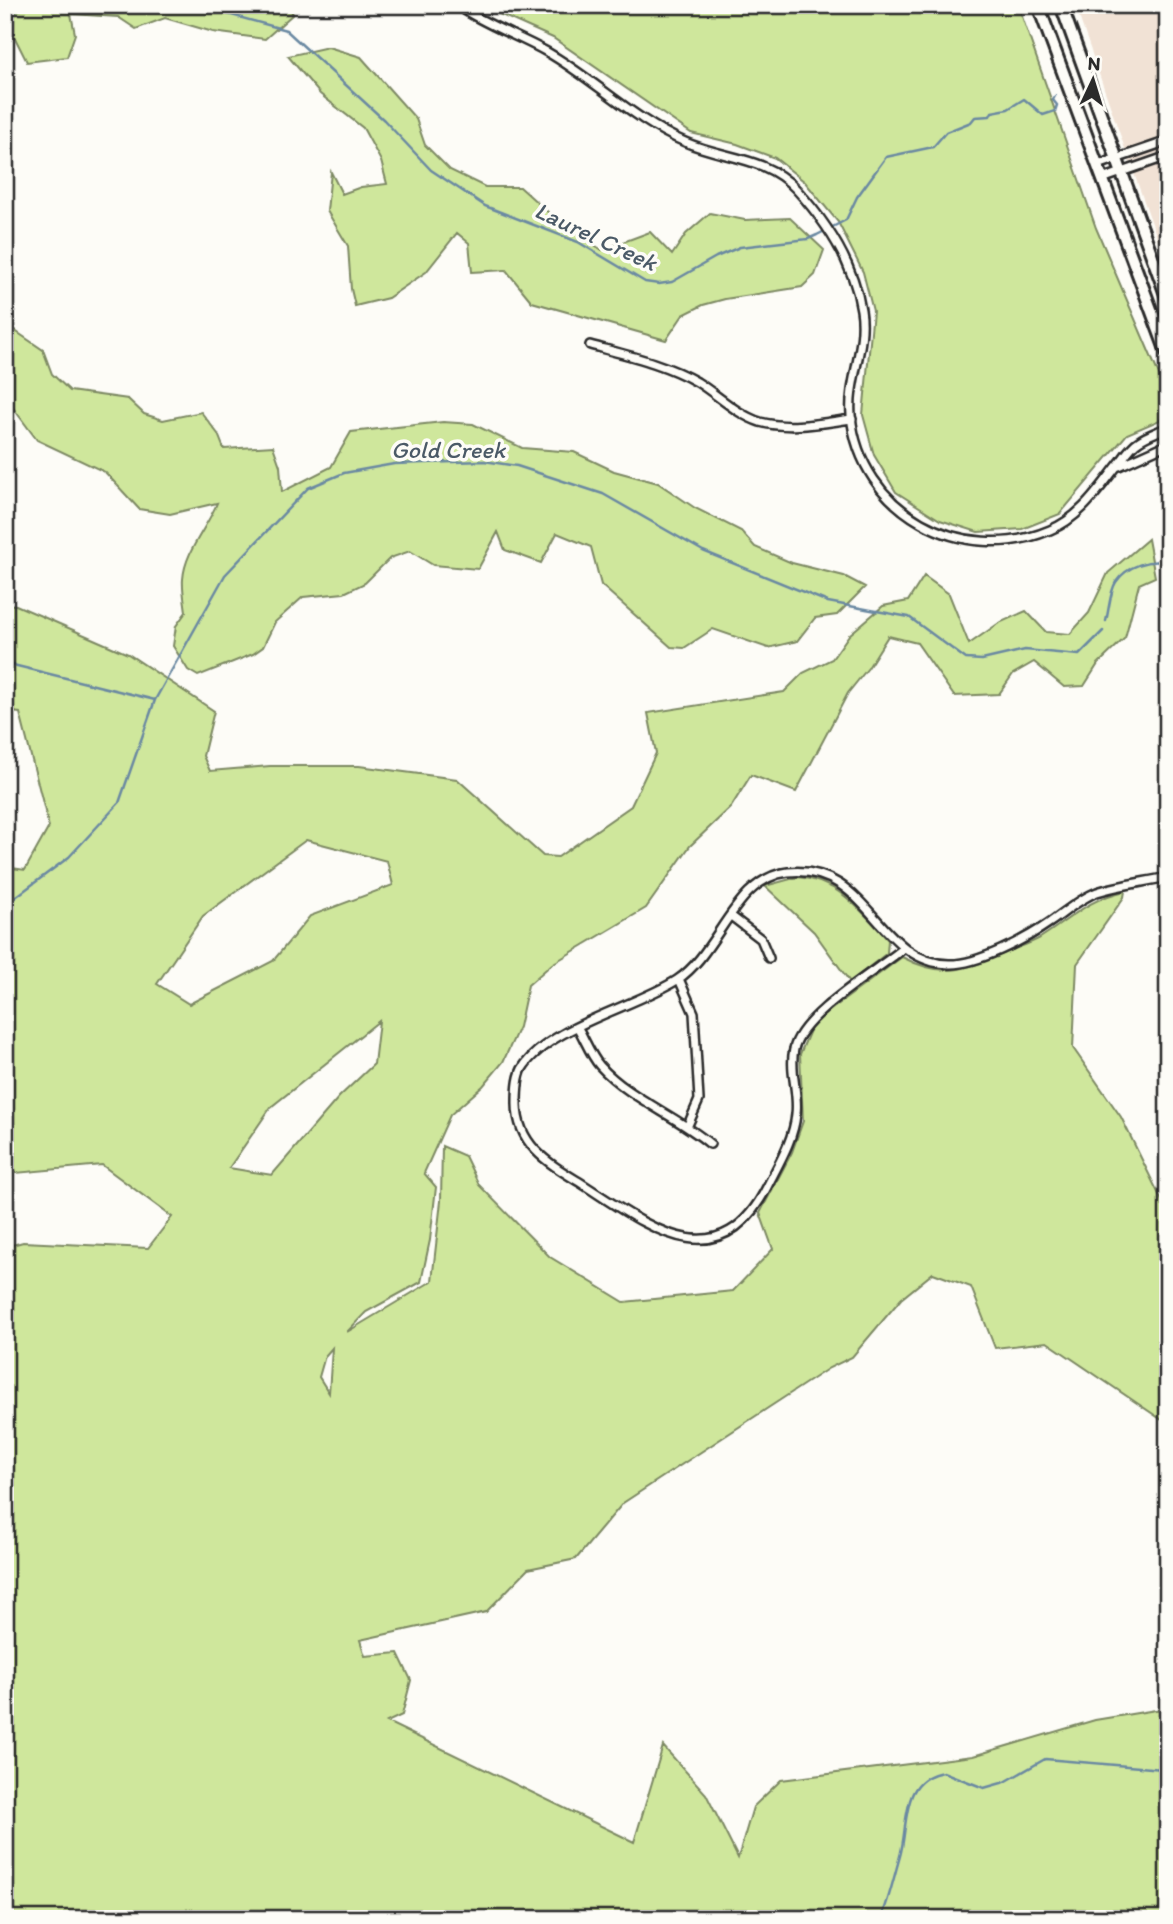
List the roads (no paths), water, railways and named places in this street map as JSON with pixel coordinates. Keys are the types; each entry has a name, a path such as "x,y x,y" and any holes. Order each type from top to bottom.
{"main road":[{"path":"1038,5 1168,355"},
{"path":"1061,5 1168,300"}],"street":[{"path":"457,5 477,20 547,52 686,143 745,158 766,167 795,188 841,249 856,287 862,313 862,335 852,380 852,419 861,456 877,483 892,501 915,520 961,540 1011,541 1052,530 1076,516 1137,442 1168,427"},
{"path":"1098,165 1168,141"},
{"path":"1102,179 1168,156"},
{"path":"590,345 662,365 698,383 733,409 759,421 791,425 852,419"},
{"path":"1115,468 1168,444"},
{"path":"904,948 813,1016 794,1048 797,1113 776,1170 748,1218 726,1232 704,1240 673,1238 648,1226 540,1157 526,1140 517,1116 517,1092 521,1071 541,1047 679,979 706,952 747,895 765,879 786,872 811,872 839,882 854,894 904,948 923,961 953,965 1022,939 1096,893 1168,877"},
{"path":"731,916 761,939 769,958"},
{"path":"679,979 694,1013 699,1100 688,1125"},
{"path":"578,1028 598,1065 628,1089 688,1125 710,1144"}],"waterway":[{"name":"Laurel Creek","path":"5,15 32,5"},
{"name":"Laurel Creek","path":"195,5 286,30 384,120 431,170 485,206 578,242 645,282 659,284 672,282 740,247 808,239 817,235 846,220 857,197 886,157 933,147 946,132 971,122 975,117 990,116 992,112 1008,109 1024,99 1043,115 1055,111 1055,96"},
{"name":"Gold Creek","path":"5,905 69,857 119,803 155,700 225,575 308,488 344,473 394,464 484,461 517,466 603,494 703,551 828,602 909,617 966,659 982,660 1025,650 1079,655 1103,631"},
{"name":"Gold Creek","path":"1106,621 1112,590 1121,576 1147,563 1168,563"},
{"path":"5,663 155,700"},
{"path":"881,1919 900,1856 913,1793 929,1776 943,1772 984,1788 1005,1782 1045,1759 1163,1769 1168,1767"}]}
